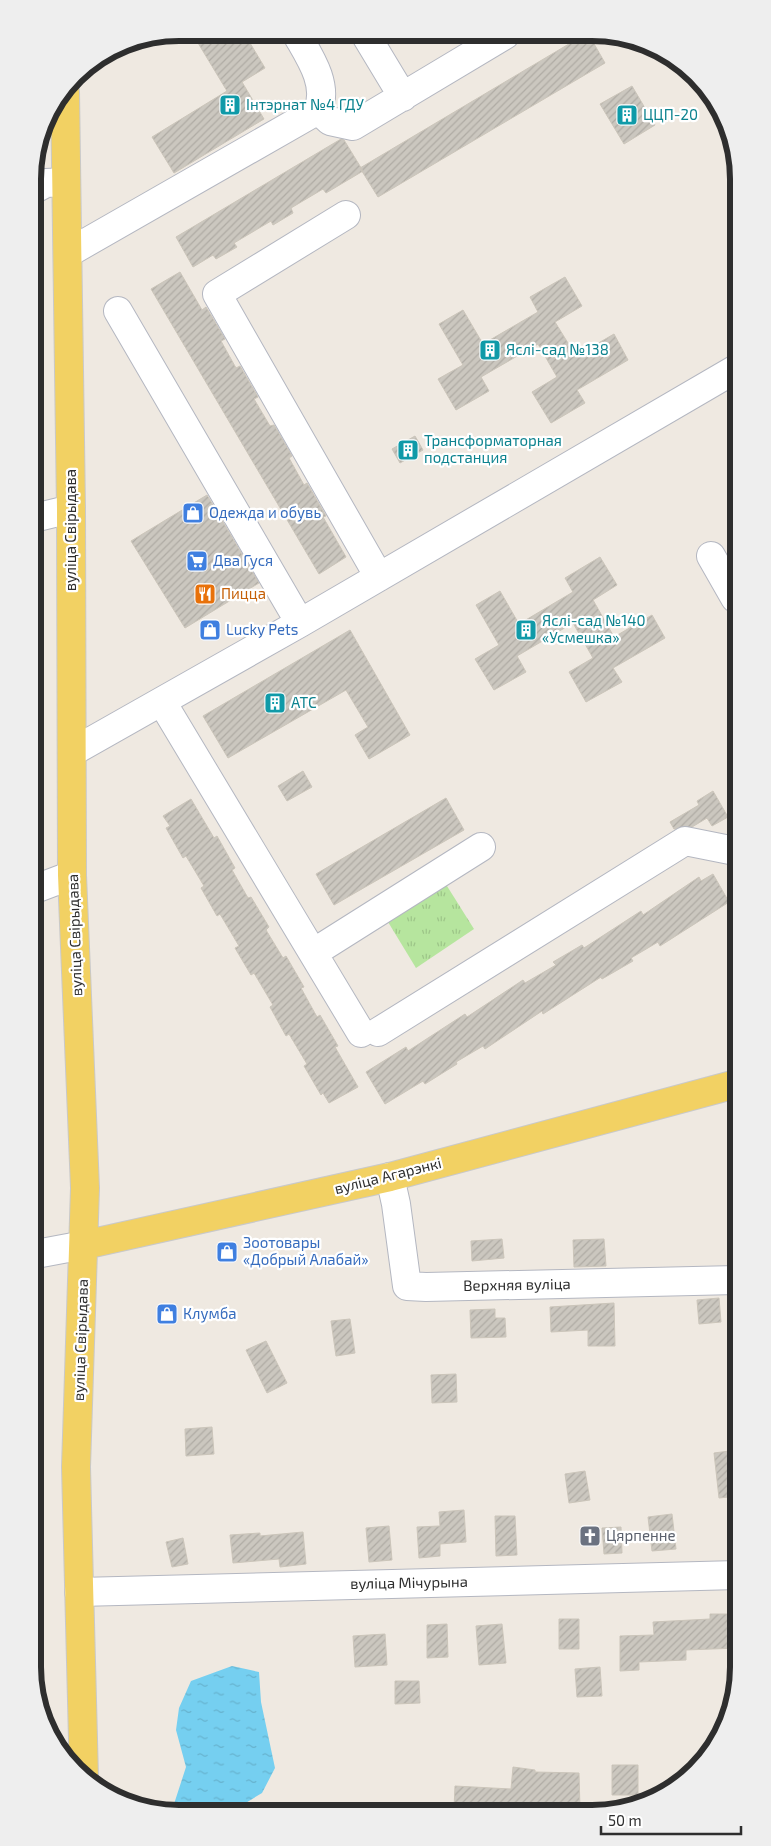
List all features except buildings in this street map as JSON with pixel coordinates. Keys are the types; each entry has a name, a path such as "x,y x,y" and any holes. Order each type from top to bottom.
{"main road":[{"name":"вуліца Свірыдава","path":"65,101 71,508 72,875 85,1188 76,1467 84,1767"},
{"name":"вуліца Агарэнкі","path":"84,1245 390,1177 729,1086"}],"street":[{"path":"68,253 318,110 323,100 315,66 301,41"},
{"path":"369,41 403,97"},
{"path":"318,110 330,121 353,126 494,41"},
{"path":"42,185 46,183 66,182"},
{"path":"346,215 217,294 379,577"},
{"path":"118,311 300,623"},
{"path":"72,752 300,623 730,372"},
{"path":"42,516 71,508"},
{"path":"711,556 730,589"},
{"path":"162,702 313,953 369,1032 685,842 730,850"},
{"path":"313,953 481,847"},
{"path":"42,887 72,875"},
{"name":"Верхняя вуліца","path":"390,1177 396,1204 407,1286 426,1288 729,1280"},
{"name":"вуліца Агарэнкі","path":"41,1253 84,1245"},
{"name":"вуліца Мічурына","path":"79,1592 729,1575"}],"green space":[{"path":"437,883 447,886 474,929 416,968 385,917"}],"water":[{"path":"232,1666 259,1672 261,1702 275,1768 262,1793 242,1805 174,1805 186,1767 176,1730 179,1708 191,1681"}],"place":[{"name":"Інтэрнат №4 ГДУ","path":"230,105"},
{"name":"ЦЦП-20","path":"627,115"},
{"name":"Яслі-сад №138","path":"490,350"},
{"name":"Трансформаторная подстанция","path":"408,450"},
{"name":"Одежда и обувь","path":"193,513"},
{"name":"Два Гуся","path":"197,561"},
{"name":"Пицца","path":"205,594"},
{"name":"Lucky Pets","path":"210,630"},
{"name":"Яслі-сад №140 «Усмешка»","path":"526,630"},
{"name":"АТС","path":"275,703"},
{"name":"Зоотовары «Добрый Алабай»","path":"227,1252"},
{"name":"Клумба","path":"167,1314"},
{"name":"Цярпенне","path":"590,1536"}]}
